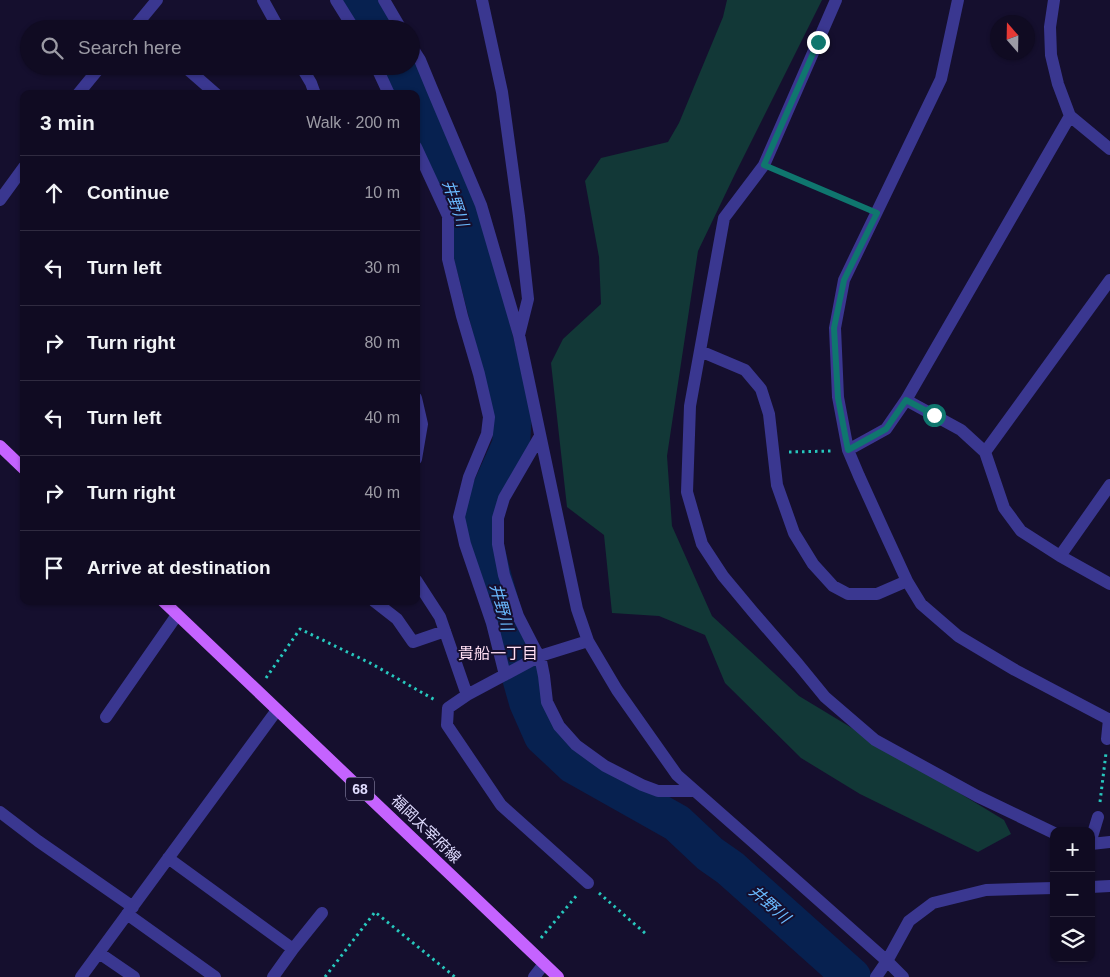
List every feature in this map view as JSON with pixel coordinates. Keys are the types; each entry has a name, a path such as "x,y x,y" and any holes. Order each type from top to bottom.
{"main road":[{"path":"2,453 20,466"},
{"name":"福岡太宰府線","path":"167,605 558,977"}],"street":[{"path":"141,20 157,0"},
{"path":"262,0 274,20"},
{"path":"336,0 348,20"},
{"path":"384,0 396,20"},
{"path":"482,0 502,92 519,216 528,299 519,335"},
{"path":"836,0 764,165 724,218 690,406 687,492 702,544 723,576 825,697 875,740 976,796 1050,831"},
{"path":"958,0 941,79 844,280 834,328 838,398 848,450 907,581 921,604 958,636 1015,670 1110,719 1107,739"},
{"path":"1054,0 1050,27 1051,55 1058,84 1070,116 1110,149"},
{"path":"420,60 481,205 519,335 576,609 588,641 618,690 677,775 903,977"},
{"path":"81,90 90,75"},
{"path":"194,75 211,90"},
{"path":"306,75 314,90"},
{"path":"380,75 388,90"},
{"path":"848,450 886,429 906,400 1070,116"},
{"path":"420,156 448,216 448,260 489,417 487,434 469,477 459,517 465,544 492,623 505,675"},
{"path":"0,200 20,172"},
{"path":"985,452 1110,280"},
{"path":"700,351 745,370 761,389 769,414 777,485 794,533 813,564 833,586 848,594 877,594 907,581"},
{"path":"906,400 961,430 985,452 1004,508 1021,531 1060,556 1110,584"},
{"path":"540,436 504,498 498,518 498,544 504,575 518,616 540,656 546,702 559,726 576,745 605,766 658,791 695,791"},
{"path":"1060,556 1110,485"},
{"path":"420,586 440,617 467,695"},
{"path":"379,605 397,619 413,642 445,631"},
{"path":"106,717 177,614"},
{"path":"588,641 540,656 467,695 448,708 447,725 501,805 588,883"},
{"path":"81,977 277,710"},
{"path":"0,812 215,977"},
{"path":"1095,827 1098,817"},
{"path":"1095,844 1110,842"},
{"path":"168,858 293,949"},
{"path":"1095,887 1110,886"},
{"path":"876,977 909,921 933,903 986,890 1050,888"},
{"path":"273,977 322,913"},
{"path":"98,953 134,977"},
{"path":"534,977 544,964"}],"path":[{"path":"764,165 877,213"},
{"path":"774,452 848,450"},
{"path":"257,691 300,629 372,664 448,708"},
{"path":"1098,817 1107,739"},
{"path":"530,950 588,883 646,934"},
{"path":"326,977 375,912 455,977"}],"green space":[{"path":"727,0 822,0 698,251 667,456 672,526 712,616 799,696 1004,820 1011,834 978,852 860,794 801,758 725,683 705,635 659,616 612,613 604,535 567,507 551,363 563,339 601,304 599,257 585,181 601,158 668,142 679,123 723,17"}],"waterway":[{"name":"井野川","path":"360,0 373,20"},
{"name":"井野川","path":"406,75 411,90"},
{"name":"井野川","path":"420,111 461,210 513,413 511,445 484,505 480,527 528,702 543,736 574,765 677,823 852,977"}],"district":[{"name":"貴船一丁目","path":"498,653"}],"route":[{"path":"818,42 764,165 877,213 844,280 834,328 838,398 848,450 886,429 906,400 934,415"}]}
